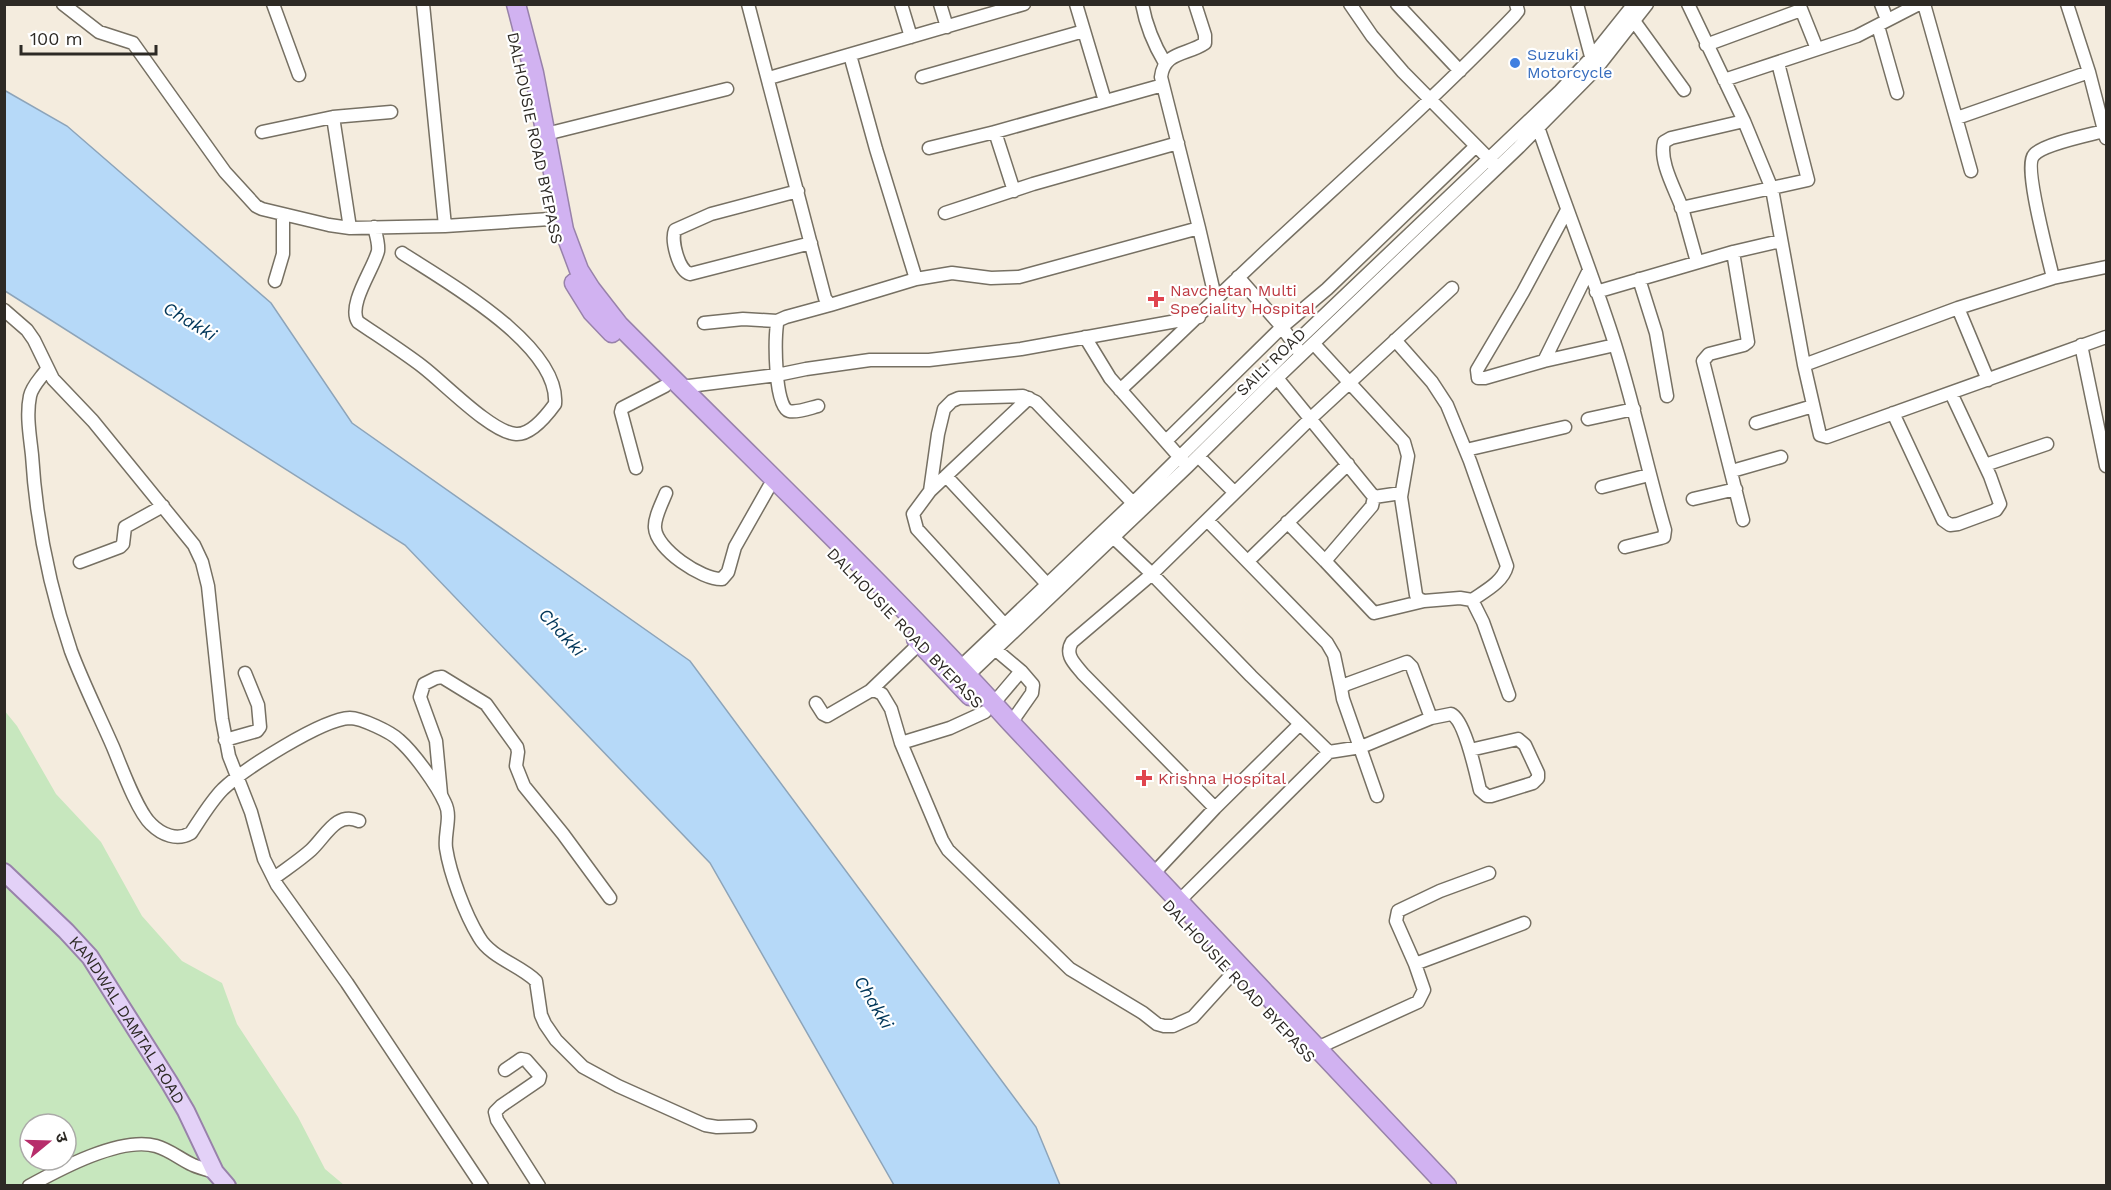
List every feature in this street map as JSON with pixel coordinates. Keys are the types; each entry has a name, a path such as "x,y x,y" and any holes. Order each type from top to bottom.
{"highway":[{"name":"DALHOUSIE ROAD BYEPASS","path":"504,4 524,79 550,219 560,256 580,295 592,312 673,387 920,643 959,675 1232,974 1432,1185"},
{"path":"516,4 534,73 564,230 579,270 591,289 673,387 793,496 959,675"},
{"path":"989,708 1011,723 1447,1185"}],"main road":[{"name":"KANDWAL DAMTAL ROAD","path":"4,872 90,957 186,1111 215,1172 227,1185"}],"street":[{"path":"63,4 99,32 133,43 232,181 256,206 283,215 350,228 445,226 550,219"},
{"path":"273,4 299,75"},
{"path":"423,4 445,226"},
{"path":"748,4 825,298 830,305"},
{"path":"901,4 910,37"},
{"path":"940,4 946,27"},
{"path":"1076,4 1105,101"},
{"path":"1142,4 1149,29 1165,63"},
{"path":"1195,4 1205,35 1205,43 1165,63 1161,73 1215,301"},
{"path":"1350,4 1372,36 1494,164"},
{"path":"1397,4 1460,71"},
{"path":"1120,390 1199,317 1238,277 1431,100 1518,11 1516,4"},
{"path":"1577,4 1593,64"},
{"path":"959,675 1004,624 1133,503 1293,345 1494,164 1593,64 1634,4"},
{"name":"SAILI ROAD","path":"959,675 996,650 1314,344 1494,164 1538,127 1647,4"},
{"path":"1688,4 1744,121 1772,189 1804,365 1818,431 1823,437 2106,337"},
{"path":"1881,4 1882,23 1897,93"},
{"path":"1724,80 1857,36 1919,4"},
{"path":"1924,4 1971,171"},
{"path":"2053,278 2034,196 2031,160 2038,152 2056,144 2105,135 2089,72 2067,4"},
{"path":"769,78 946,27 987,10 1022,5"},
{"path":"1706,45 1800,7 1817,50"},
{"path":"1634,21 1684,90"},
{"path":"922,77 1084,30"},
{"path":"850,55 916,279"},
{"path":"1682,208 1808,180 1778,63"},
{"path":"1957,118 2089,72"},
{"path":"929,148 1163,85"},
{"path":"546,134 727,89"},
{"path":"262,132 333,117 391,112"},
{"path":"333,117 350,228"},
{"path":"1697,262 1682,208 1665,160 1664,141 1744,121"},
{"path":"1538,127 1615,345 1665,530 1664,537 1624,547"},
{"path":"995,132 1014,191"},
{"path":"945,213 1178,143"},
{"path":"1166,441 1282,327 1327,289 1476,146"},
{"path":"798,191 711,213 675,230 674,241 682,269 690,274 811,243"},
{"path":"1567,210 1476,374 1478,378 1485,378 1544,361 1615,345"},
{"path":"275,281 283,254 283,215"},
{"path":"374,227 378,251 366,276 355,312 358,322 424,368 497,428 514,434 528,431 555,404 552,385 540,360 496,316 402,253"},
{"path":"704,323 743,319 777,321 916,279 952,273 991,278 1019,277 1199,228"},
{"path":"1596,291 1780,241"},
{"path":"1733,252 1748,342 1709,354 1703,361 1743,520"},
{"path":"1804,365 1958,308 2053,278 2106,267"},
{"path":"1544,361 1589,270"},
{"path":"1238,277 1282,327 1302,355"},
{"path":"1639,279 1656,333 1667,396"},
{"path":"1215,808 1083,674 1068,652 1072,642 1152,574 1310,418 1452,288"},
{"path":"1958,308 1988,380"},
{"path":"4,310 27,330 53,379 93,421 194,545 202,562 208,586 225,740 251,812 261,851 274,878 314,940 346,983 482,1185"},
{"path":"636,468 621,412 622,408 673,387 777,375 870,360 929,360 985,353 1199,317"},
{"path":"777,321 777,375 783,407 787,411 792,411 818,406"},
{"path":"1085,337 1110,378 1180,456 1187,467"},
{"path":"1287,522 1374,613 1424,601 1460,598 1472,600 1494,584 1506,570 1507,566 1466,450 1441,394 1395,340"},
{"path":"1314,344 1404,442 1408,456 1401,493 1415,590 1419,599 1424,601"},
{"path":"2081,345 2106,466"},
{"path":"47,369 33,388 29,405 34,492 41,531 72,652 129,784 150,824 161,833 185,837 191,833 219,794 237,778 292,742 338,720 360,719 399,739 441,795 448,813 446,842 451,873 475,931 489,948 536,981 541,1015 556,1040 583,1067 618,1086 684,1116 705,1125 717,1127 750,1126"},
{"path":"1277,378 1374,497 1375,501 1372,506 1325,561"},
{"path":"1893,413 1931,497 1946,523 1953,525 1999,508 1999,499 1951,393"},
{"path":"930,491 938,434 948,405 959,399 1023,396 1036,402 1133,503"},
{"path":"1004,624 917,529 913,514 930,491 1029,398"},
{"path":"1756,423 1813,406"},
{"path":"1587,418 1634,409"},
{"path":"1466,450 1565,427"},
{"path":"1985,465 2047,444"},
{"path":"1198,456 1234,492"},
{"path":"1732,471 1781,457"},
{"path":"1248,561 1348,464"},
{"path":"1602,487 1649,475"},
{"path":"946,476 1047,584"},
{"path":"666,493 654,525 657,536 675,558 686,566 716,580 722,579 728,572 735,547 769,487"},
{"path":"1693,498 1736,489"},
{"path":"1374,497 1401,493"},
{"path":"80,562 120,547 124,541 125,527 163,506"},
{"path":"1207,520 1332,649 1343,699 1377,796"},
{"path":"1113,537 1329,752"},
{"path":"1472,600 1483,622 1509,695"},
{"path":"816,703 827,716 870,691 920,643"},
{"path":"996,650 1031,681 1034,689 1011,723"},
{"path":"1341,688 1407,662 1412,667 1431,718"},
{"path":"901,743 958,725 989,708 1021,671"},
{"path":"225,740 260,728 258,705 245,673"},
{"path":"441,795 436,741 420,697 424,684 442,677 477,697 492,711 517,747 516,766 524,786 610,898"},
{"path":"870,691 882,694 891,709 901,743 934,825 948,850 1070,969 1143,1013 1157,1024 1164,1026 1173,1026 1193,1017 1232,974"},
{"path":"1179,901 1329,752 1361,747 1431,718 1454,715 1458,719 1470,750 1480,790 1486,796 1533,783 1538,778 1538,773 1525,745 1518,739 1470,750"},
{"path":"1154,873 1215,808 1300,724"},
{"path":"274,878 314,847 334,824 348,818 359,821"},
{"path":"1317,1048 1418,1002 1424,990 1396,921 1398,911 1440,891 1489,873"},
{"path":"1415,964 1524,923"},
{"path":"505,1070 521,1059 525,1060 540,1076 539,1080 495,1112 497,1120 539,1185"},
{"path":"29,1185 62,1168 124,1145 153,1145 177,1154 193,1165 215,1172"}],"green space":[{"path":"4,710 17,726 56,794 101,842 142,916 182,961 222,983 237,1024 298,1117 325,1169 344,1185 5,1185"}],"water":[{"name":"Chakki","path":"4,90 67,126 271,303 352,423 690,661 1036,1127 1060,1185 894,1185 710,863 405,545 5,291"}],"place":[{"name":"Suzuki Motorcycle","path":"1515,63"},
{"name":"Navchetan Multi Speciality Hospital","path":"1156,299"},
{"name":"Krishna Hospital","path":"1144,778"}]}
